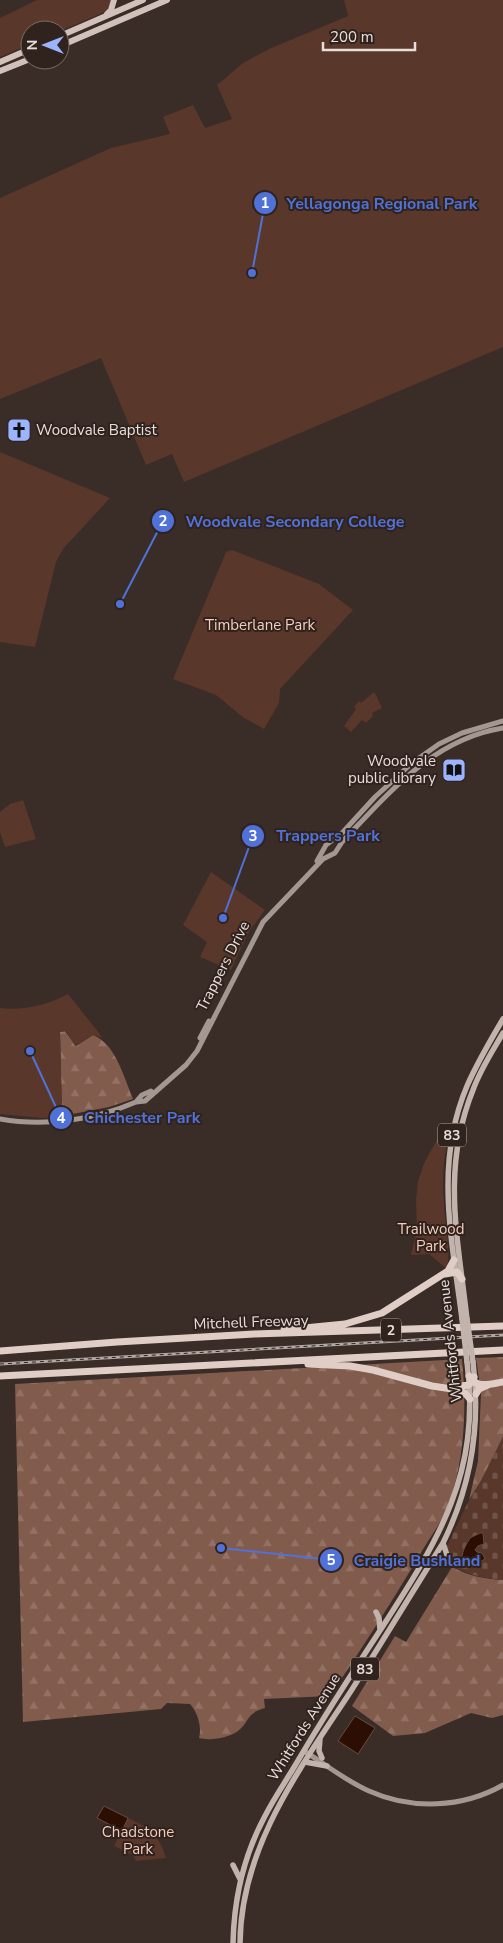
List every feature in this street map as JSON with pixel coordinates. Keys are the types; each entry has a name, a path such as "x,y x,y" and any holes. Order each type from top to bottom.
{"highway":[{"path":"102,18 111,10 114,0"},
{"path":"122,0 130,6"},
{"path":"70,32 143,0"},
{"path":"70,42 167,0"},
{"path":"0,62 20,53"},
{"path":"0,71 20,63"},
{"path":"254,1334 345,1324 364,1320 399,1304 448,1271 454,1260"},
{"path":"436,1278 456,1272 462,1278"},
{"name":"Mitchell Freeway","path":"0,1351 254,1334 503,1326"},
{"name":"2","path":"0,1376 503,1350"},
{"path":"282,1361 358,1368 462,1391 470,1399"},
{"path":"444,1387 472,1380 490,1384"},
{"path":"476,1394 479,1389 490,1384 503,1382"}],"main road":[{"path":"503,721 462,733 430,750 392,781 325,848 326,852 329,854 334,853 342,842 396,786 428,758 465,738 503,728"},
{"path":"330,843 335,844 336,850"},
{"name":"Trappers Drive","path":"141,1099 184,1064 198,1044 255,930 261,921 320,857 325,848"},
{"name":"Trappers Drive","path":"0,1119 45,1122 76,1119 141,1099 178,1074 197,1050 263,922 329,854"},
{"name":"Whitfords Avenue","path":"240,1943 244,1897 258,1849 270,1821 305,1762 307,1751 320,1737 443,1543 457,1513 468,1476 475,1436 476,1394 472,1380 454,1260 447,1200 450,1146 459,1108 467,1086 502,1025"},
{"name":"Whitfords Avenue","path":"464,1319 462,1278 453,1195 456,1149 463,1117 474,1088 502,1036"},
{"name":"Whitfords Avenue","path":"233,1943 234,1920 240,1881 257,1831 428,1554 446,1518 458,1486 465,1456 472,1380"},
{"path":"443,1543 448,1558"},
{"path":"376,1612 379,1618 380,1630"},
{"path":"320,1737 319,1751 322,1758"},
{"path":"307,1751 322,1758 371,1789 405,1799 436,1801 460,1798 503,1783"},
{"path":"307,1751 327,1766 368,1790 391,1799 412,1803 436,1804 459,1801 484,1794 503,1783"},
{"path":"305,1762 327,1766"},
{"path":"233,1865 240,1881"}],"green space":[{"path":"37,0 111,0 114,8 70,27 70,20 20,20 20,48 0,57 0,18"},
{"path":"344,0 503,0 503,347 184,482 172,454 146,465 101,358 0,399 0,198 111,148 170,134 163,117 193,105 205,128 232,119 217,85 243,63 269,49 348,16"},
{"path":"0,452 110,498 63,549 56,562 35,647 0,642"},
{"name":"Timberlane Park","path":"232,550 319,584 353,610 280,689 279,703 264,729 244,718 216,695 173,679 226,552"},
{"path":"375,693 382,708 372,713 373,716 366,723 362,720 351,732 344,726 356,709 354,707 359,701 361,703"},
{"path":"23,800 36,839 5,847 0,832 0,812 10,804"},
{"path":"211,872 265,910 248,933 231,970 200,957 207,942 183,925"},
{"path":"68,994 103,1038 93,1035 75,1046 66,1031 60,1032 62,1116 44,1118 0,1114 0,1008 17,1009 35,1006"},
{"path":"65,1031 76,1046 93,1035 101,1039 108,1046 118,1062 133,1099 109,1107 62,1116 60,1032"},
{"name":"Trailwood Park","path":"441,1133 449,1135 445,1152 443,1178 448,1244 447,1269 429,1254 411,1255 417,1230 416,1200 418,1181 425,1161"},
{"path":"503,1357 503,1437 481,1481 469,1500 478,1461 481,1393 476,1358"},
{"path":"462,1359 464,1377 463,1433 458,1471 448,1506 397,1593 330,1696 264,1699 265,1708 254,1712 238,1731 225,1737 214,1739 199,1738 199,1720 190,1704 167,1703 161,1709 23,1722 15,1384"},
{"path":"503,1437 503,1580 470,1574 440,1561 469,1500 481,1481"},
{"path":"452,1567 464,1573 503,1580 503,1715 492,1718 471,1713 425,1733 393,1736 352,1706 395,1636 406,1642"},
{"name":"Chadstone Park","path":"128,1818 142,1825 156,1837 166,1858 136,1861 133,1855 114,1846"}],"shaded area":[{"path":"483,1533 484,1544 478,1546 475,1550 482,1553 485,1559 476,1564 467,1564 462,1558 464,1550 470,1538"},
{"path":"355,1716 375,1728 358,1754 338,1741"},
{"path":"104,1806 128,1818 122,1831 97,1818"}],"railway":[{"path":"0,1364 503,1335"}],"place":[{"name":"Yellagonga Regional Park","path":"252,273"},
{"name":"Woodvale Baptist","path":"19,430"},
{"name":"Woodvale Secondary College","path":"120,604"},
{"name":"Woodvale public library","path":"454,770"},
{"name":"Trappers Park","path":"223,918"},
{"name":"Chichester Park","path":"30,1051"},
{"name":"Craigie Bushland","path":"221,1548"}]}
